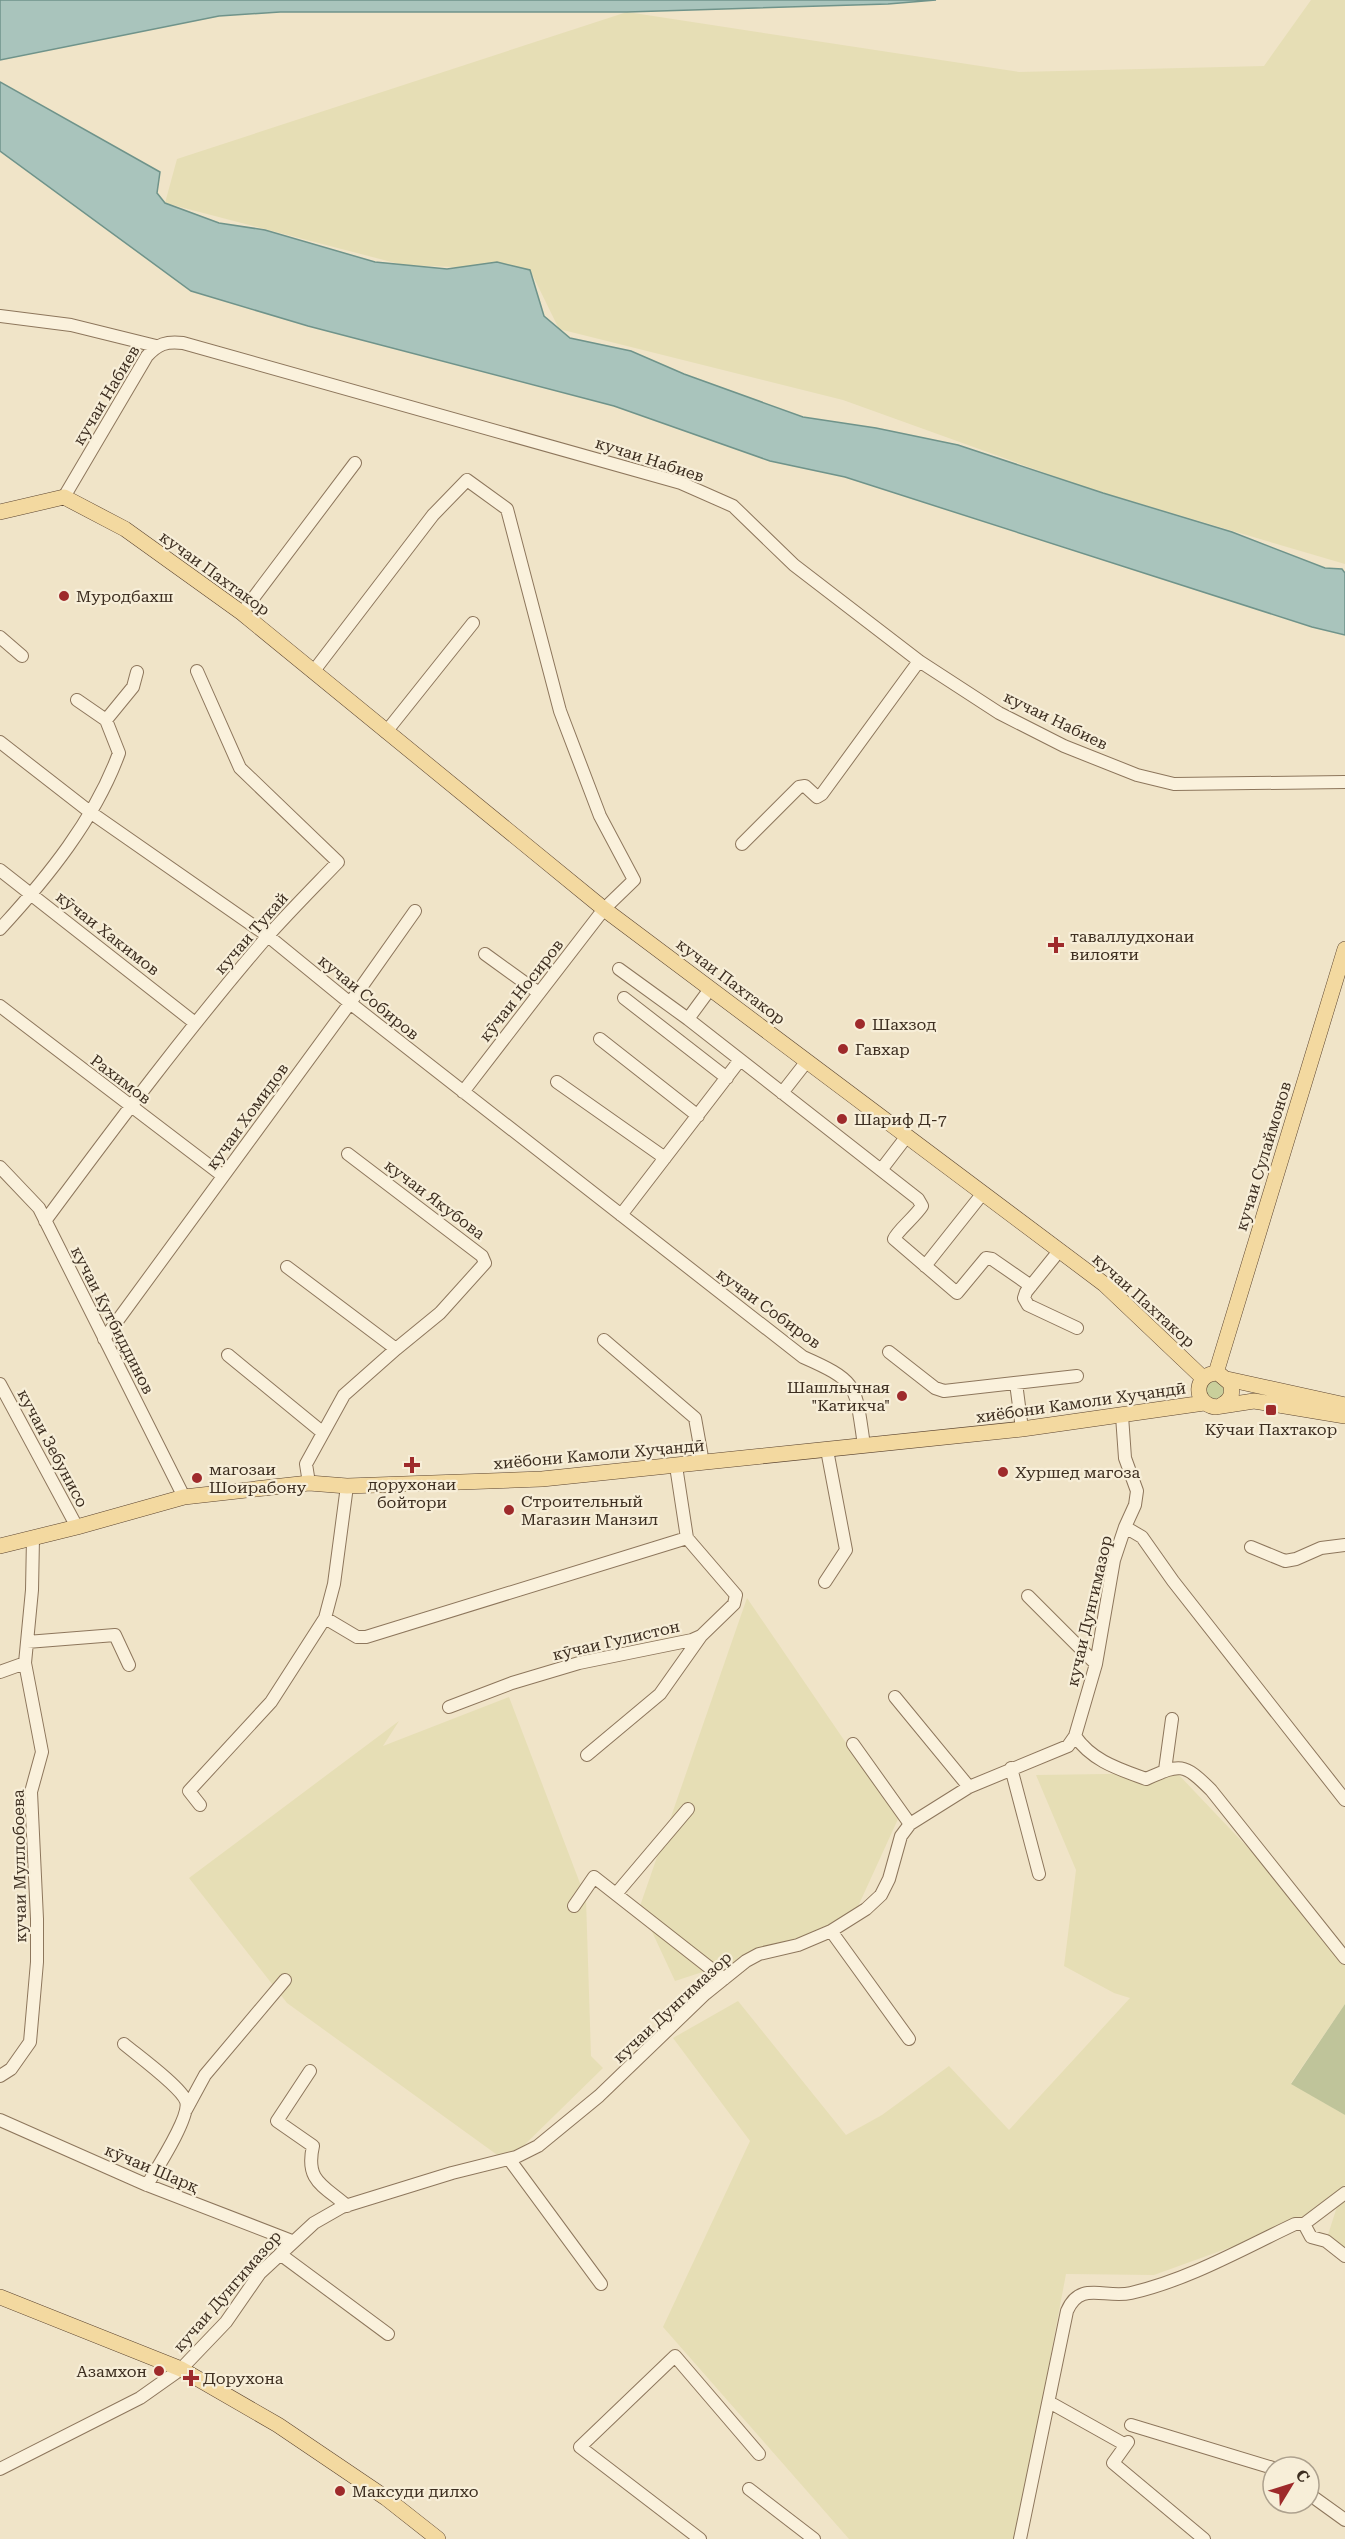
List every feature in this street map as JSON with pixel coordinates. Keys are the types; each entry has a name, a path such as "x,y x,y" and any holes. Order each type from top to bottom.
{"main road":[{"path":"0,512 64,496"},
{"name":"кучаи Пахтакор","path":"64,496 124,529 242,613 604,909 1104,1284 1211,1378"},
{"name":"кучаи Сулаймонов","path":"1211,1378 1345,949"},
{"path":"1211,1378 1198,1393 1204,1403 1215,1407 1254,1401 1345,1416"},
{"path":"1211,1378 1232,1388 1232,1394 1225,1404 1220,1406"},
{"path":"1173,1409 1194,1383 1211,1378 1345,1405"},
{"name":"хиёбони Камоли Хуҷандӣ","path":"0,1546 184,1497 309,1483 347,1486 542,1479 1022,1429 1204,1403"},
{"path":"0,2297 181,2369 278,2425 386,2498 438,2539"}],"street":[{"path":"0,316 71,325 156,346"},
{"name":"кучаи Набиев","path":"64,496 147,356 156,346 168,341 183,343 681,483 733,506 794,565 919,661 999,713 1064,746 1137,775 1174,784 1345,782"},
{"path":"242,613 355,463"},
{"name":"кӯчаи Носиров","path":"313,672 433,515 467,480 507,509 560,711 600,816 634,880 604,909 463,1092"},
{"path":"386,732 473,623"},
{"path":"0,638 22,656"},
{"path":"742,844 800,787 806,786 817,797 822,794 919,661"},
{"name":"кучаи Тукай","path":"45,1221 195,1023 268,936 338,862 240,768 197,671"},
{"path":"106,720 133,687 137,672"},
{"path":"0,929 32,894 90,812 111,774 119,753 106,720 77,700"},
{"name":"кучаи Собиров","path":"0,742 90,812 268,936 463,1092 803,1357 833,1370 849,1382 857,1398 864,1445"},
{"name":"кӯчаи Хакимов","path":"0,870 195,1023"},
{"name":"кучаи Хомидов","path":"104,1339 350,1003 414,911"},
{"path":"485,954 539,993"},
{"path":"619,969 688,1019 918,1199 922,1206 914,1218 895,1234 894,1239 957,1293 986,1258 993,1259 1031,1286"},
{"path":"688,1019 710,989"},
{"path":"624,998 727,1078"},
{"name":"Рахимов","path":"0,1006 223,1176"},
{"path":"600,1039 698,1116"},
{"path":"621,1215 740,1060"},
{"path":"782,1093 807,1061"},
{"path":"557,1082 665,1158"},
{"path":"881,1170 907,1136"},
{"name":"кучаи Якубова","path":"309,1483 306,1464 344,1395 396,1348 440,1313 486,1263 482,1256 348,1154"},
{"name":"кучаи Кутбиддинов","path":"0,1167 39,1208 184,1497"},
{"path":"926,1266 983,1193"},
{"path":"1059,1251 1026,1292 1024,1298 1029,1305 1077,1328"},
{"path":"287,1267 396,1348"},
{"path":"604,1340 695,1418 703,1463"},
{"path":"889,1352 935,1388 944,1391 1077,1376"},
{"path":"228,1355 322,1432"},
{"path":"1016,1383 1022,1429"},
{"name":"кучаи Зебунисо","path":"0,1384 77,1527"},
{"name":"кучаи Дунгимазор","path":"1076,1736 1096,1664 1114,1560 1135,1505 1137,1491 1125,1458 1122,1416"},
{"path":"825,1582 846,1550 827,1450"},
{"path":"325,1618 357,1637 366,1637 687,1538 676,1466"},
{"path":"200,1805 189,1791 271,1702 325,1618 333,1584 347,1486"},
{"path":"1125,1527 1142,1536 1173,1581 1345,1800"},
{"name":"кучаи Муллобоева","path":"0,2076 11,2069 30,2042 37,1962 31,1792 42,1752 25,1663 32,1590 33,1538"},
{"name":"кӯчаи Гулистон","path":"449,1707 512,1683 579,1663 701,1636 734,1604 736,1595 687,1538"},
{"path":"1251,1547 1285,1561 1296,1559 1321,1548 1345,1545"},
{"path":"1028,1596 1096,1664"},
{"path":"27,1642 115,1635 129,1665"},
{"path":"587,1755 660,1694 701,1636"},
{"path":"0,1672 25,1663"},
{"path":"896,1697 969,1787"},
{"path":"1165,1770 1172,1719"},
{"path":"853,1744 910,1824 969,1787 1068,1746 1076,1736 1084,1748 1112,1767 1146,1779 1173,1767 1193,1772 1211,1790 1345,1958"},
{"path":"1011,1768 1039,1875"},
{"path":"616,1894 688,1809"},
{"name":"кучаи Дунгимазор","path":"0,2469 140,2398 181,2369 226,2322 260,2273 314,2223 347,2206 452,2173 509,2159 538,2146 599,2096 746,1960 759,1954 798,1945 831,1931 866,1909 881,1895 890,1879 901,1836 910,1824"},
{"path":"574,1906 594,1877 724,1979"},
{"path":"831,1931 909,2039"},
{"path":"147,2185 205,2075 285,1980"},
{"path":"124,2044 180,2092 187,2103 185,2111"},
{"path":"309,2071 277,2121 313,2146 309,2163 314,2177 347,2206"},
{"name":"кӯчаи Шарқ","path":"0,2120 147,2185 292,2241"},
{"path":"509,2159 601,2284"},
{"path":"1020,2539 1067,2311 1072,2299 1078,2295 1091,2293 1127,2294 1165,2285 1295,2224 1304,2224 1345,2193"},
{"path":"1304,2224 1311,2237 1326,2241 1345,2256"},
{"path":"280,2254 388,2334"},
{"path":"700,2539 580,2447 675,2356 759,2454"},
{"path":"1049,2402 1124,2444 1128,2442 1113,2463 1204,2539"},
{"path":"1131,2425 1261,2464"},
{"path":"750,2489 814,2539"},
{"path":"1321,2503 1345,2520"}],"shaded area":[{"path":"1311,0 1345,0 1345,564 1087,488 843,400 559,329 530,270 403,265 165,203 177,159 627,12 1019,72 1264,66"},
{"path":"747,1598 898,1819 850,1924 675,1981 640,1906"},
{"path":"509,1697 586,1899 591,2056 603,2068 507,2162 287,2003 189,1878 399,1721 383,1746"},
{"path":"1177,1773 1345,1950 1345,2004 1291,2083 1345,2115 1345,2185 1295,2224 1154,2275 1066,2274 1016,2539 849,2539 663,2327 750,2141 673,2038 738,2001 846,2135 882,2115 949,2066 1009,2130 1130,1998 1114,1993 1064,1966 1076,1870 1036,1775"},
{"path":"1341,2194 1345,2194 1345,2252 1326,2241"}],"green space":[{"path":"1211,1381 1219,1381 1224,1386 1222,1397 1211,1399 1206,1394 1206,1386"},
{"path":"1345,2004 1345,2115 1291,2084"}],"water":[{"path":"0,0 936,0 888,4 627,12 280,12 219,16 0,60"},
{"path":"0,82 160,172 157,193 165,203 219,223 265,230 375,262 447,269 497,262 530,270 544,316 570,338 631,351 684,374 803,417 876,428 958,445 1103,493 1232,532 1325,568 1342,569 1345,573 1345,635 1312,627 845,477 770,461 614,406 308,326 191,291 0,151"}],"place":[{"name":"Муродбахш","path":"64,596"},
{"name":"таваллудхонаи вилояти","path":"1056,945"},
{"name":"Шахзод","path":"860,1024"},
{"name":"Гавхар","path":"843,1049"},
{"name":"Шариф Д-7","path":"842,1119"},
{"name":"Шашлычная \"Катикча\"","path":"902,1396"},
{"name":"Кӯчаи Пахтакор","path":"1271,1410"},
{"name":"дорухонаи бойтори","path":"412,1465"},
{"name":"Хуршед магоза","path":"1003,1472"},
{"name":"магозаи Шоирабону","path":"197,1478"},
{"name":"Строительный Магазин Манзил","path":"509,1510"},
{"name":"Азамхон","path":"159,2371"},
{"name":"Дорухона","path":"191,2378"},
{"name":"Максуди дилхо","path":"340,2491"}]}
